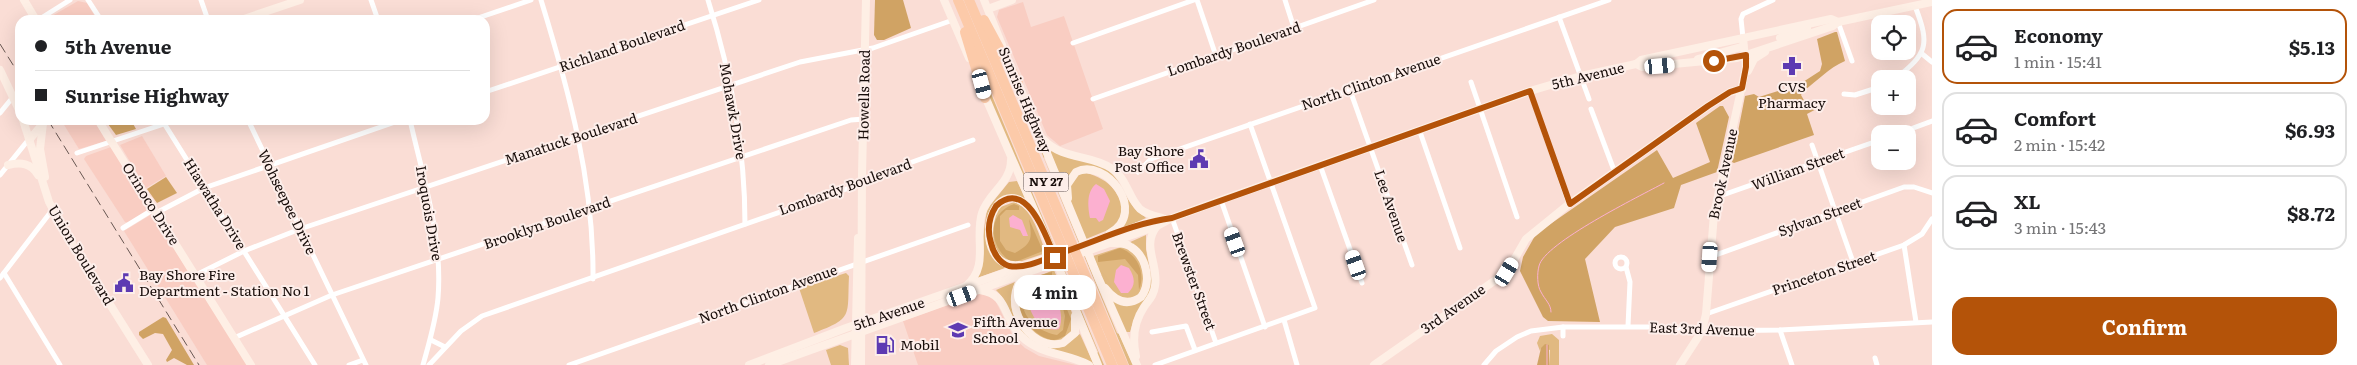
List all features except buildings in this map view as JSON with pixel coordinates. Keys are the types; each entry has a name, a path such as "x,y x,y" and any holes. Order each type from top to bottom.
{"highway":[{"path":"954,0 985,98"},
{"name":"Sunrise Highway","path":"958,0 1112,365"},
{"name":"Sunrise Highway","path":"969,0 1123,365"},
{"path":"975,0 1018,83"}],"main road":[{"path":"24,0 34,15"},
{"path":"256,15 300,0"},
{"name":"Howells Road","path":"855,365 858,333 866,0"},
{"path":"944,0 1073,301 1098,365"},
{"name":"Sunrise Highway","path":"984,0 1040,134 1070,212 1138,365"},
{"path":"988,9 1012,0"},
{"name":"5th Avenue","path":"1636,64 1642,67 1685,64 1746,55 1833,26 1838,22 1932,2"},
{"name":"5th Avenue","path":"769,365 980,290 1045,262 1530,91 1581,76 1636,64 1641,60 1697,48 1742,42 1823,21 1831,20 1838,22"},
{"path":"1746,55 1751,49 1823,21"},
{"path":"1685,64 1742,42"},
{"name":"Brook Avenue","path":"1680,365 1702,331 1706,314 1717,198 1744,80 1746,55 1742,42"},
{"path":"1744,80 1754,59 1780,44"},
{"path":"0,69 15,94"},
{"name":"3rd Avenue","path":"1374,365 1507,272 1526,239 1570,204 1708,106 1730,92 1742,88"},
{"name":"Union Boulevard","path":"25,125 51,205 148,365"},
{"path":"30,139 39,125"},
{"path":"42,125 40,149 51,205"},
{"name":"Orinoco Drive","path":"101,125 251,365"},
{"path":"1040,134 1058,152 1097,161 1114,170 1125,182 1141,209 1168,218"},
{"path":"962,289 978,272 982,214 991,196 1009,175 1011,158"},
{"path":"8,165 19,162 34,168 46,190"},
{"path":"1070,212 1067,185 1074,174 1082,170 1092,169 1102,174 1114,184 1125,204 1125,220 1119,228 1096,244"},
{"path":"1032,267 1010,266 1002,262 991,245 989,223 996,206 1008,199 1024,202 1037,216"},
{"name":"5th Avenue","path":"1096,244 1108,243 1157,226 1168,218"},
{"path":"1138,365 1134,332 1139,317 1155,288 1155,270 1149,243 1157,226"},
{"path":"1098,277 1112,296 1122,302 1136,300 1146,289 1146,270 1136,252 1124,244 1108,243"},
{"path":"1032,267 1018,282 1013,297 1018,317 1034,336 1053,344 1069,340 1076,327 1073,301"},
{"name":"5th Avenue","path":"749,365 858,324 1032,267"},
{"path":"980,290 1000,297 1013,327 1028,343 1041,350 1089,365"},
{"name":"Howells Road","path":"858,333 861,365"}],"street":[{"path":"45,15 70,0"},
{"path":"88,0 98,15"},
{"path":"201,0 206,15"},
{"path":"371,0 376,15"},
{"path":"487,15 531,0"},
{"path":"541,0 562,66 579,136 590,208 593,279"},
{"name":"Mohawk Drive","path":"708,0 730,85 742,156 745,224"},
{"name":"Richland Boulevard","path":"490,90 759,0"},
{"path":"1073,43 1196,0 1216,56"},
{"path":"1285,0 1294,28"},
{"name":"Lombardy Boulevard","path":"1093,99 1374,0"},
{"name":"North Clinton Avenue","path":"1138,172 1151,159 1609,0"},
{"path":"1742,42 1741,19 1743,14 1773,0"},
{"path":"1904,70 1924,48 1925,38 1915,6"},
{"path":"1559,17 1589,99"},
{"name":"Manatuck Boulevard","path":"196,275 244,251 300,229 800,62 865,49 953,20"},
{"path":"1838,22 1852,61"},
{"path":"1921,53 1932,62"},
{"path":"1471,82 1516,217"},
{"name":"Lee Avenue","path":"1350,90 1412,266"},
{"path":"1844,94 1855,95 1871,90"},
{"path":"1530,91 1570,204"},
{"path":"0,113 15,99"},
{"path":"1591,109 1615,172"},
{"name":"Brooklyn Boulevard","path":"234,338 284,314 332,295 742,156 851,120 864,119"},
{"path":"1916,127 1932,121"},
{"path":"1155,365 1315,308 1250,124"},
{"path":"77,153 155,125"},
{"name":"Hiawatha Drive","path":"165,125 315,365"},
{"name":"Wohseepee Drive","path":"250,125 364,362"},
{"path":"123,228 204,188 386,125"},
{"name":"Iroquois Drive","path":"411,125 426,187 438,259 438,296 431,340 423,365"},
{"path":"1420,129 1460,248"},
{"path":"0,175 30,139"},
{"name":"Lombardy Boulevard","path":"429,365 461,331 482,316 593,279 745,224 862,186 973,140"},
{"name":"William Street","path":"1717,198 1871,143"},
{"path":"1812,145 1853,262"},
{"path":"1320,165 1362,283"},
{"name":"Sylvan Street","path":"1710,257 1904,187 1914,187 1932,193"},
{"path":"1220,200 1265,326"},
{"path":"0,278 51,205"},
{"name":"Brewster Street","path":"1168,218 1216,343"},
{"name":"Princeton Street","path":"1706,314 1904,245 1922,234 1932,220"},
{"name":"North Clinton Avenue","path":"569,365 968,225"},
{"path":"1904,245 1916,322"},
{"path":"1626,267 1630,282 1628,326"},
{"path":"4,273 60,365"},
{"path":"1284,320 1296,365"},
{"name":"East 3rd Avenue","path":"1484,365 1496,351 1517,337 1531,332 1563,327 1628,326 1702,331 1780,330 1932,322"},
{"path":"1152,332 1186,326 1195,350"},
{"path":"1563,327 1563,336"},
{"path":"1780,330 1792,365"},
{"path":"431,340 445,347"},
{"path":"1876,358 1877,365"},
{"path":"349,365 364,362"}],"shaded area":[{"path":"875,0 903,0 911,28 884,40 877,40 874,35"},
{"path":"78,1 87,3 94,15 54,15"},
{"path":"1023,2 1031,27 1064,16 1103,129 1060,146 1047,135 997,17 999,10"},
{"path":"1837,32 1845,61 1828,71 1803,91 1801,95 1806,104 1822,101 1822,106 1807,114 1814,135 1734,163 1732,162 1745,96 1754,94 1759,97 1778,91 1795,91 1803,82 1820,71 1822,64 1817,39"},
{"path":"1008,71 1045,156 1044,158 1117,333 1133,365 1129,365"},
{"path":"987,91 990,91 1104,365 1101,365 1096,354 1098,352 1027,190"},
{"path":"1720,106 1723,106 1729,117 1717,172 1681,185 1674,208 1615,227 1585,259 1600,322 1548,321 1543,317 1520,271 1523,257 1536,234 1657,150 1673,178 1710,162 1696,123"},
{"path":"64,125 97,125 106,141 79,149"},
{"path":"109,125 134,125 136,129 116,135"},
{"path":"142,136 166,176 146,188 120,145"},
{"path":"111,147 150,209 128,223 125,222 84,159 86,156"},
{"path":"1049,149 1061,155 1095,163 1107,170 1116,178 1134,207 1146,218 1123,228 1127,207 1103,172 1077,168 1065,179 1061,179"},
{"path":"1082,172 1099,177 1111,187 1120,200 1123,217 1113,228 1086,239 1074,212 1070,193 1074,178"},
{"path":"166,177 177,193 157,203 147,189"},
{"path":"1017,181 1027,202 998,200 987,216 985,226 985,236 992,254 1005,268 977,278 987,209 1009,182"},
{"path":"1096,184 1104,189 1110,201 1103,220 1099,222 1096,218 1090,218 1088,200"},
{"path":"1014,202 1021,205 1031,216 1046,253 1016,263 1003,260 995,246 992,235 993,223 998,208"},
{"path":"1014,204 1019,206 1019,210 1006,210 1000,216 1000,241 1006,250 1015,253 1025,246 1031,235 1029,219 1043,251 1013,263 999,249 995,241 994,232 998,215"},
{"path":"152,214 248,365 207,365 124,231"},
{"path":"1013,215 1022,220 1028,236 1023,236 1020,230 1010,227 1009,218"},
{"path":"1146,235 1146,249 1152,281 1151,292 1134,319 1130,332 1126,332 1110,298 1117,303 1144,296 1146,266 1128,243"},
{"path":"1121,247 1132,252 1140,261 1143,273 1139,294 1132,300 1122,300 1109,291 1093,256"},
{"path":"1120,248 1135,259 1141,270 1139,290 1138,275 1125,259 1098,262 1098,256"},
{"path":"1121,265 1129,268 1133,278 1132,287 1128,293 1121,293 1114,282 1116,270"},
{"path":"1054,270 1071,310 1074,322 1073,328 1067,337 1062,340 1051,341 1038,336 1019,317 1018,284"},
{"path":"1052,272 1052,277 1037,282 1027,290 1023,301 1023,308 1031,321 1043,331 1057,335 1063,330 1065,316 1057,285 1071,319 1065,336 1054,340 1038,334 1030,327 1019,309 1017,300 1018,291 1023,284 1033,278"},
{"path":"846,273 849,276 848,308 846,314 836,323 814,333 799,288"},
{"path":"1015,282 1011,301 1014,316 1018,323 1052,347 1064,346 1080,334 1094,365 1077,361 1043,348 1020,331 1004,299 996,290"},
{"path":"1035,290 1041,291 1045,300 1056,299 1061,314 1059,329 1046,328 1033,316 1028,298"},
{"name":"Fifth Avenue School","path":"981,293 994,298 1014,338 1025,348 1039,356 1076,365 918,365 903,321"},
{"path":"163,317 166,318 194,365 187,365 174,358 167,362 166,360 172,350 163,334 155,333 143,339 139,335 139,332"},
{"path":"1552,334 1559,340 1559,365 1549,365 1550,350 1541,348 1540,351 1537,343 1540,336"},
{"path":"1545,344 1549,345 1549,365 1537,365 1541,348"},
{"path":"840,345 848,348 849,365 831,365 826,350"}],"waterway":[{"path":"1551,312 1538,283 1539,266 1545,256 1574,233 1664,183"},
{"path":"1547,345 1547,365"}],"railway":[{"path":"0,44 15,68"},
{"path":"51,125 199,365"}],"place":[{"name":"CVS Pharmacy","path":"1792,66"},
{"name":"Bay Shore Post Office","path":"1199,159"},
{"name":"Bay Shore Fire Department - Station No 1","path":"124,283"},
{"name":"Fifth Avenue School","path":"958,330"},
{"name":"Mobil","path":"885,345"}],"route":[{"path":"1055,258 1049,244 1037,216 1024,202 1008,199 996,206 991,215 989,227 991,245 995,254 1002,262 1010,266 1031,264 1044,259 1061,253 1078,247 1095,241 1110,236 1155,220 1172,218 1530,91 1570,204 1708,106 1730,92 1742,88 1746,55 1714,61"}]}
